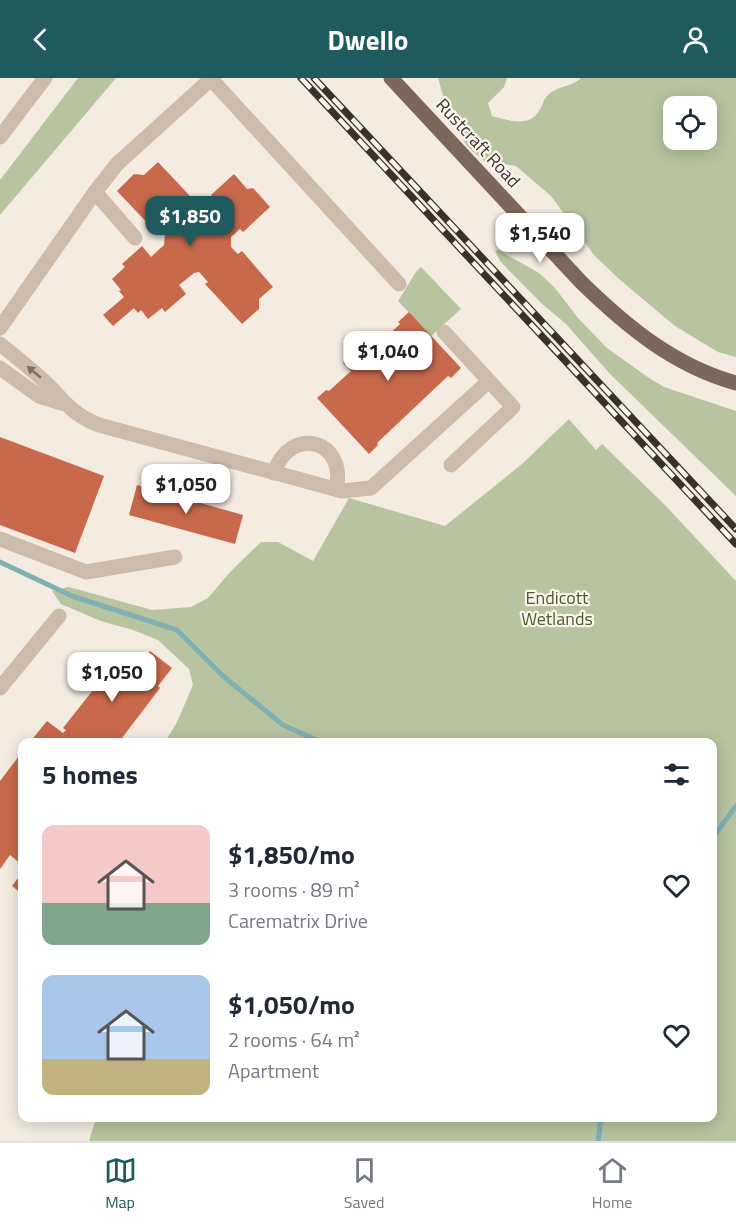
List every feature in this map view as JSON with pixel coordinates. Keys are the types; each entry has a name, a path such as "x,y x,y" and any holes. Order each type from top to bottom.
{"main road":[{"name":"Rustcraft Road","path":"391,78 573,274 613,313 676,358 701,371 736,383"}],"street":[{"path":"0,137 45,78"},
{"path":"0,328 117,164 211,79 399,284"},
{"path":"95,192 135,238"},
{"path":"444,332 513,407 452,465"},
{"path":"0,344 41,378 64,404 85,419 99,425 342,491 371,488 489,381"},
{"path":"0,368 39,396 64,404"},
{"path":"274,473 282,455 290,448 308,443 318,445 327,450 338,468 336,489"},
{"path":"0,539 86,572 176,557"},
{"path":"0,688 59,616"}],"green space":[{"path":"78,78 116,78 0,215 0,180"},
{"path":"438,78 507,78 504,87 488,103 492,116 524,121 535,116 548,95 581,78 736,78 736,357 718,352 675,326 619,279 594,255 551,196 516,166 484,161 467,146 449,117"},
{"path":"498,250 539,273 607,348 649,378 664,387 736,411 736,496 610,374 566,324 541,303 500,261 495,251"},
{"path":"421,267 461,309 431,336 398,301"},
{"name":"Endicott Wetlands","path":"569,419 596,450 602,444 664,504 736,581 736,1141 89,1141 95,1122 717,1122 717,738 167,738 193,685 189,669 158,640 101,621 61,604 52,591 69,587 152,610 191,607 208,598 231,571 261,542 278,542 313,561 349,498 445,526 522,464"}],"building":[{"path":"158,162 190,196 187,200 197,210 202,209 214,199 211,195 234,174 247,189 253,188 270,207 243,232 240,229 231,237 231,247 238,254 242,251 273,287 259,299 259,309 242,324 205,284 208,282 199,272 194,273 179,285 186,294 165,312 162,308 148,319 141,310 138,313 134,308 113,326 103,315 124,297 112,279 125,267 122,264 142,246 151,257 164,245 165,234 158,227 155,231 117,191 134,174 144,175"},
{"path":"409,312 461,368 451,378 448,376 377,443 378,445 369,454 317,398 326,390 329,391 351,371 343,363 375,334 382,341"},
{"path":"0,437 104,476 75,553 0,525"},
{"path":"137,485 243,515 235,544 129,515"},
{"path":"150,651 172,668 158,686 160,688 122,738 33,738 47,721 63,733 66,730 63,728 120,656 128,662 135,652 144,659"},
{"path":"18,757 18,862 10,855 0,869 0,781"},
{"path":"18,878 18,891 12,886"}],"waterway":[{"path":"0,562 72,596 177,630 223,676 283,725 312,738"},
{"path":"717,832 736,806"},
{"path":"598,1141 600,1122"}],"railway":[{"path":"301,78 736,544"},
{"path":"314,78 736,529"}]}
